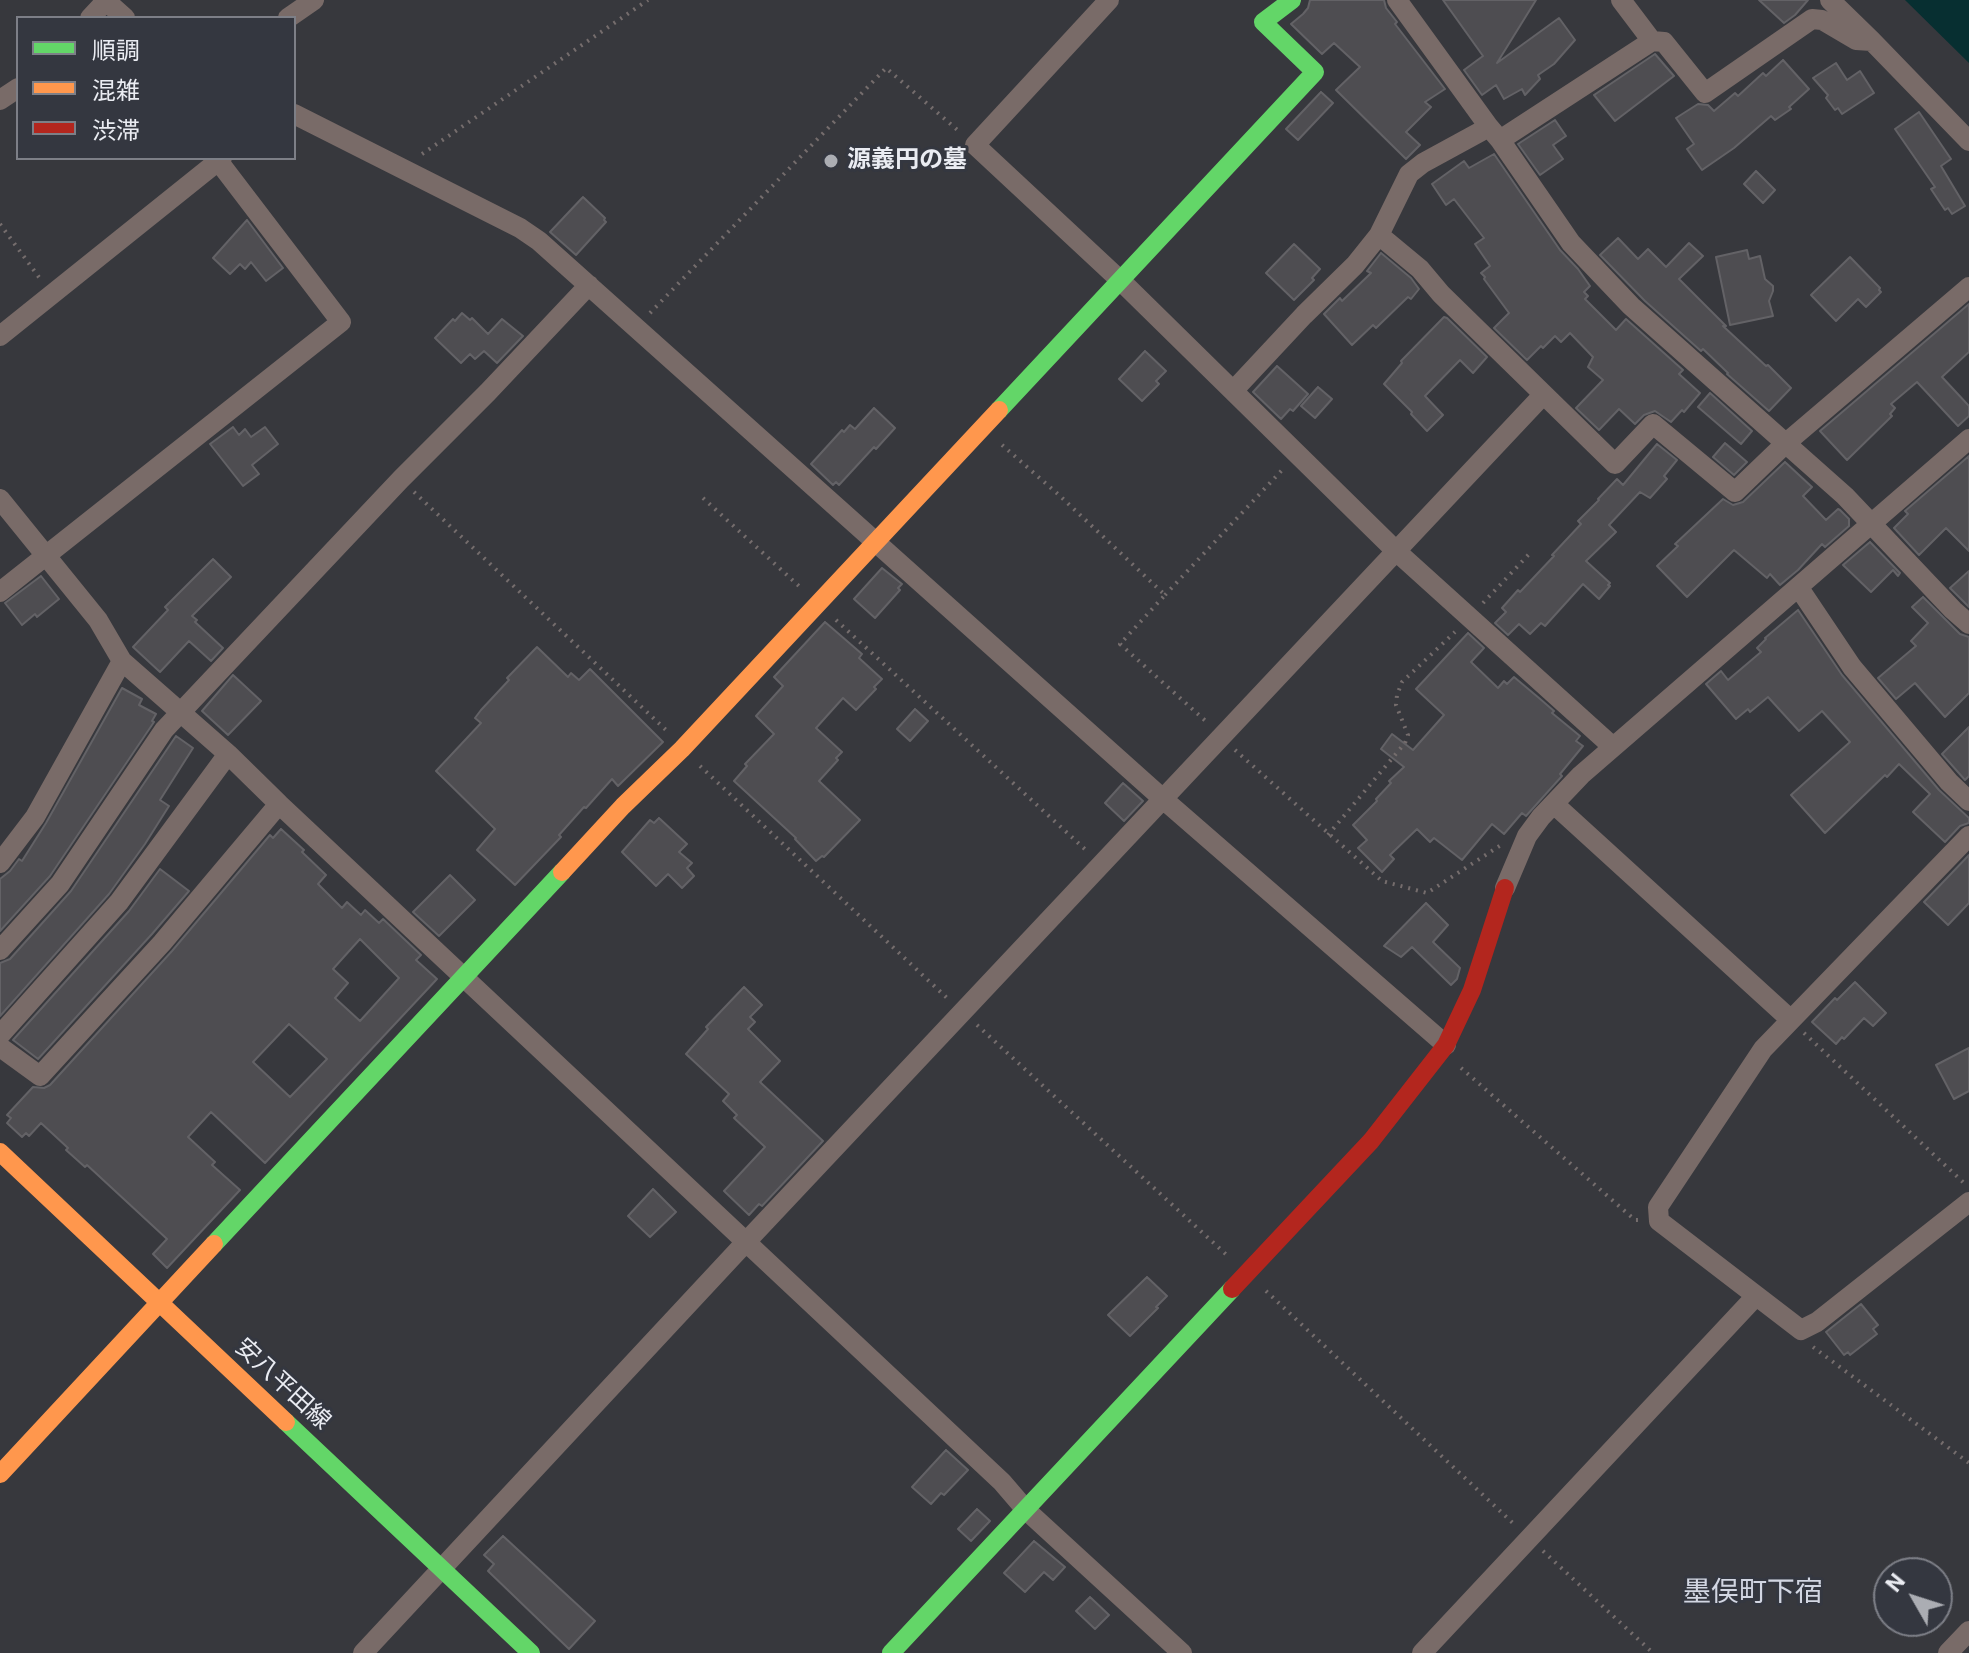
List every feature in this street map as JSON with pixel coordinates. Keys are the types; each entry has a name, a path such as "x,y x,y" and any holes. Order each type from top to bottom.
{"street":[{"path":"291,16 314,0"},
{"path":"1109,0 975,145 1121,281 1396,551 1613,747"},
{"path":"0,1474 623,806 682,749 1315,72 1263,22 1292,0"},
{"path":"1397,0 1571,243 1621,296 1845,496 1969,624"},
{"path":"1621,0 1652,41"},
{"path":"1830,0 1969,141"},
{"path":"1233,391 1355,265 1379,235 1409,174 1423,163 1494,134 1652,41 1664,42 1705,93 1812,19 1822,20 1856,40 1872,41"},
{"path":"296,115 520,228 539,241 1444,1048"},
{"path":"0,336 218,160"},
{"path":"0,592 341,322 220,160"},
{"path":"1379,235 1420,269 1441,294 1615,464 1653,424 1735,492 1786,443 1969,287"},
{"path":"0,950 60,884 164,730 589,285"},
{"path":"363,1653 1543,395"},
{"path":"891,1653 1371,1141 1444,1048 1472,990 1505,888 1527,836 1554,804 1581,775 1969,439"},
{"path":"0,499 98,620 122,661 228,754 1002,1482 1026,1510 1182,1653"},
{"path":"1799,588 1852,667 1949,782 1969,801"},
{"path":"0,863 35,817 122,661"},
{"path":"0,1035 119,902 228,754"},
{"path":"0,1047 40,1076 162,943 279,804"},
{"path":"1554,804 1791,1020"},
{"path":"1969,836 1763,1049 1658,1207 1659,1221 1801,1330 1817,1322 1969,1202"},
{"path":"0,1182 8,1159"},
{"name":"安八平田線","path":"8,1159 531,1653"},
{"path":"1422,1653 1756,1296"},
{"path":"1948,1653 1969,1631"}],"path":[{"path":"402,168 648,0"},
{"path":"636,327 886,68 975,145"},
{"path":"0,224 52,295"},
{"path":"983,427 1165,595"},
{"path":"1297,453 1120,644 1382,881 1427,893 1503,844 1520,852"},
{"path":"401,479 669,733 682,749 1653,1653"},
{"path":"703,498 1102,865"},
{"path":"1328,835 1405,743 1408,735 1396,705 1402,682 1469,618 1532,551"},
{"path":"1791,1020 1969,1188"},
{"path":"1444,1048 1635,1220 1659,1221"},
{"path":"1799,1329 1809,1344 1969,1463"}],"water":[{"path":"1905,0 1969,0 1969,63"}],"building":[{"path":"1310,0 1384,0 1397,22 1395,24 1445,89 1425,102 1431,107 1406,132 1420,145 1406,159 1336,90 1360,67 1334,43 1322,54 1291,24 1308,8"},
{"path":"1443,0 1536,0 1497,63 1559,18 1575,40 1554,64 1538,75 1540,79 1525,95 1522,89 1504,99 1496,85 1482,95 1464,70 1483,56"},
{"path":"1759,0 1808,0 1784,23"},
{"path":"1655,54 1674,76 1615,121 1594,95"},
{"path":"1783,60 1809,89 1789,107 1791,109 1775,120 1771,116 1702,170 1687,149 1694,144 1676,118 1698,104 1708,105 1714,111 1735,93 1738,96 1763,73 1766,76"},
{"path":"1836,63 1847,80 1860,71 1874,93 1842,114 1838,108 1835,110 1826,98 1828,95 1813,78"},
{"path":"1321,92 1333,103 1298,140 1286,129"},
{"path":"1919,112 1951,159 1941,166 1965,206 1952,214 1948,208 1945,210 1931,189 1935,187 1895,129"},
{"path":"1555,120 1566,136 1553,145 1563,159 1540,175 1518,144"},
{"path":"1494,154 1560,250 1590,286 1584,292 1588,296 1585,299 1616,330 1626,319 1683,370 1679,374 1700,393 1671,422 1655,411 1644,415 1635,424 1619,409 1599,430 1576,408 1603,380 1588,367 1593,357 1570,333 1561,342 1555,336 1527,360 1494,328 1509,313 1481,273 1490,266 1475,244 1484,238 1454,199 1446,205 1432,184 1464,161 1469,168"},
{"path":"1756,171 1775,190 1763,203 1744,184"},
{"path":"583,197 606,222 576,255 550,232"},
{"path":"247,220 283,268 266,281 251,262 245,269 240,264 230,274 213,258"},
{"path":"1618,238 1638,259 1648,249 1666,267 1689,243 1703,256 1679,279 1726,326 1723,326 1791,388 1769,411 1703,349 1701,351 1645,301 1600,255"},
{"path":"1294,244 1320,269 1312,278 1314,280 1294,300 1266,273"},
{"path":"1747,250 1749,259 1760,256 1765,279 1773,286 1769,301 1773,316 1730,325 1716,257"},
{"path":"1381,253 1411,278 1419,289 1411,299 1408,297 1376,328 1373,325 1352,345 1324,314 1371,273 1367,271"},
{"path":"1850,257 1881,292 1866,307 1858,299 1836,321 1811,295"},
{"path":"1969,304 1969,352 1942,377 1969,406 1969,416 1958,426 1917,382 1891,404 1895,408 1890,414 1892,416 1847,460 1820,431"},
{"path":"462,313 488,334 502,319 523,336 497,363 484,351 475,359 470,354 461,363 435,338"},
{"path":"1444,317 1487,357 1473,373 1460,360 1425,396 1443,415 1427,431 1384,384 1401,361"},
{"path":"1145,351 1166,371 1156,381 1159,384 1142,401 1119,379"},
{"path":"1277,366 1308,394 1281,419 1253,392"},
{"path":"1318,387 1332,399 1315,418 1301,406"},
{"path":"1710,393 1752,431 1741,444 1698,407"},
{"path":"874,408 895,428 839,485 836,482 833,485 811,464 842,430 844,432 850,425 855,429"},
{"path":"233,427 239,435 245,429 251,437 265,427 278,444 252,465 259,474 243,486 210,444"},
{"path":"1725,443 1747,462 1734,475 1713,457"},
{"path":"1657,444 1677,460 1664,476 1667,479 1650,498 1640,492 1609,525 1616,532 1586,561 1610,586 1599,599 1583,584 1545,626 1541,623 1530,634 1519,624 1508,635 1495,623 1506,612 1502,608 1554,556 1598,499 1617,479 1623,485"},
{"path":"1969,456 1969,551 1946,528 1919,555 1894,528 1908,514 1905,511"},
{"path":"1785,462 1812,487 1803,496 1826,520 1838,509 1849,519 1849,526 1825,547 1822,544 1780,585 1770,574 1767,578 1734,550 1687,597 1657,566 1678,546 1675,544 1723,499 1733,505 1743,502"},
{"path":"1870,542 1900,573 1898,576 1893,570 1871,592 1843,565"},
{"path":"213,559 231,577 192,616 223,648 211,661 189,641 160,672 133,647 168,610 165,607"},
{"path":"882,568 902,584 875,618 854,599"},
{"path":"1969,571 1969,607 1950,588"},
{"path":"41,576 59,599 22,625 5,603"},
{"path":"1923,597 1960,634 1969,637 1969,693 1945,717 1915,683 1896,699 1878,678 1916,646 1911,641 1928,623 1912,607"},
{"path":"1798,610 1842,675 1939,790 1969,818 1969,823 1960,826 1945,842 1913,812 1930,794 1899,764 1825,833 1791,795 1850,742 1822,711 1799,731 1768,697 1736,719 1706,684 1721,671 1728,680 1761,652 1757,648 1765,638"},
{"path":"825,622 862,654 859,658 882,679 856,710 843,698 816,728 842,752 819,781 860,820 824,857 816,861 796,838 734,781 747,766 745,764 774,734 756,716 783,686 774,677"},
{"path":"1468,633 1484,648 1471,662 1498,688 1514,677 1580,736 1576,741 1583,746 1560,774 1562,776 1526,816 1522,813 1504,834 1492,824 1462,860 1434,838 1430,842 1417,829 1390,855 1394,859 1382,872 1358,848 1367,840 1353,825 1404,767 1381,749 1392,734 1413,750 1444,715 1416,689"},
{"path":"537,647 568,677 571,673 579,680 590,669 663,742 618,786 612,779 515,885 477,850 495,829 436,771 481,723 475,718"},
{"path":"233,675 261,701 228,735 202,711"},
{"path":"122,688 142,699 139,705 156,714 154,722 50,876 0,931 0,879 19,859 22,861"},
{"path":"915,709 928,721 910,741 897,729"},
{"path":"1969,727 1969,776 1965,780 1942,754"},
{"path":"176,736 193,748 160,800 169,806 109,894 0,1016 0,963 10,959 71,891"},
{"path":"1123,783 1143,801 1124,821 1105,803"},
{"path":"659,818 687,844 679,852 692,863 687,868 694,876 682,888 668,874 656,886 622,852 650,820 654,823"},
{"path":"281,829 326,875 318,884 342,908 347,902 361,915 365,910 379,923 383,919 421,955 416,960 437,979 265,1163 211,1112 188,1137 215,1162 212,1165 240,1190 167,1268 153,1254 167,1239 87,1165 85,1167 66,1150 68,1148 41,1123 29,1136 26,1133 22,1137 7,1123 11,1118 7,1115 33,1087 50,1085 172,951 270,835 273,838","holes":["360,939 399,978 360,1021 335,998 348,983 333,969","289,1024 327,1059 290,1097 253,1062"]},
{"path":"1969,855 1969,903 1948,925 1924,902"},
{"path":"160,869 189,891 38,1059 13,1040 129,911"},
{"path":"450,875 475,900 439,936 413,912"},
{"path":"1426,903 1448,925 1433,942 1460,968 1457,979 1451,985 1412,947 1401,957 1384,946"},
{"path":"1855,982 1886,1013 1873,1026 1864,1018 1836,1044 1812,1022"},
{"path":"744,987 762,1005 750,1017 755,1022 748,1029 780,1061 760,1082 823,1141 762,1206 759,1204 749,1215 724,1191 765,1147 734,1118 737,1115 723,1101 729,1094 686,1054 708,1029 706,1027"},
{"path":"1969,1048 1969,1091 1954,1099 1936,1065"},
{"path":"653,1189 676,1212 650,1237 628,1216"},
{"path":"1147,1277 1167,1296 1130,1336 1108,1315"},
{"path":"1861,1304 1878,1325 1873,1329 1877,1334 1850,1355 1848,1352 1844,1355 1826,1332"},
{"path":"946,1450 968,1470 931,1504 912,1487"},
{"path":"977,1509 990,1521 971,1541 958,1529"},
{"path":"503,1536 595,1621 569,1649 488,1571 494,1564 484,1555"},
{"path":"1034,1541 1065,1567 1053,1580 1044,1572 1025,1592 1004,1573"},
{"path":"1090,1597 1109,1615 1095,1629 1076,1611"}],"traffic: fast":[{"path":"999,410 1315,72 1263,22 1292,0"},
{"path":"214,1244 562,872"},
{"path":"891,1653 1232,1289"},
{"path":"286,1422 531,1653"}],"traffic: slow":[{"path":"562,872 623,806 682,749 999,410"},
{"path":"0,1152 286,1422"},
{"path":"0,1474 214,1244"}],"traffic: jam":[{"path":"1232,1289 1371,1141 1446,1045 1472,990 1505,888"}],"place":[{"name":"源義円の墓","path":"831,161"}],"district":[{"name":"墨俣町下宿","path":"1753,1594"}]}
